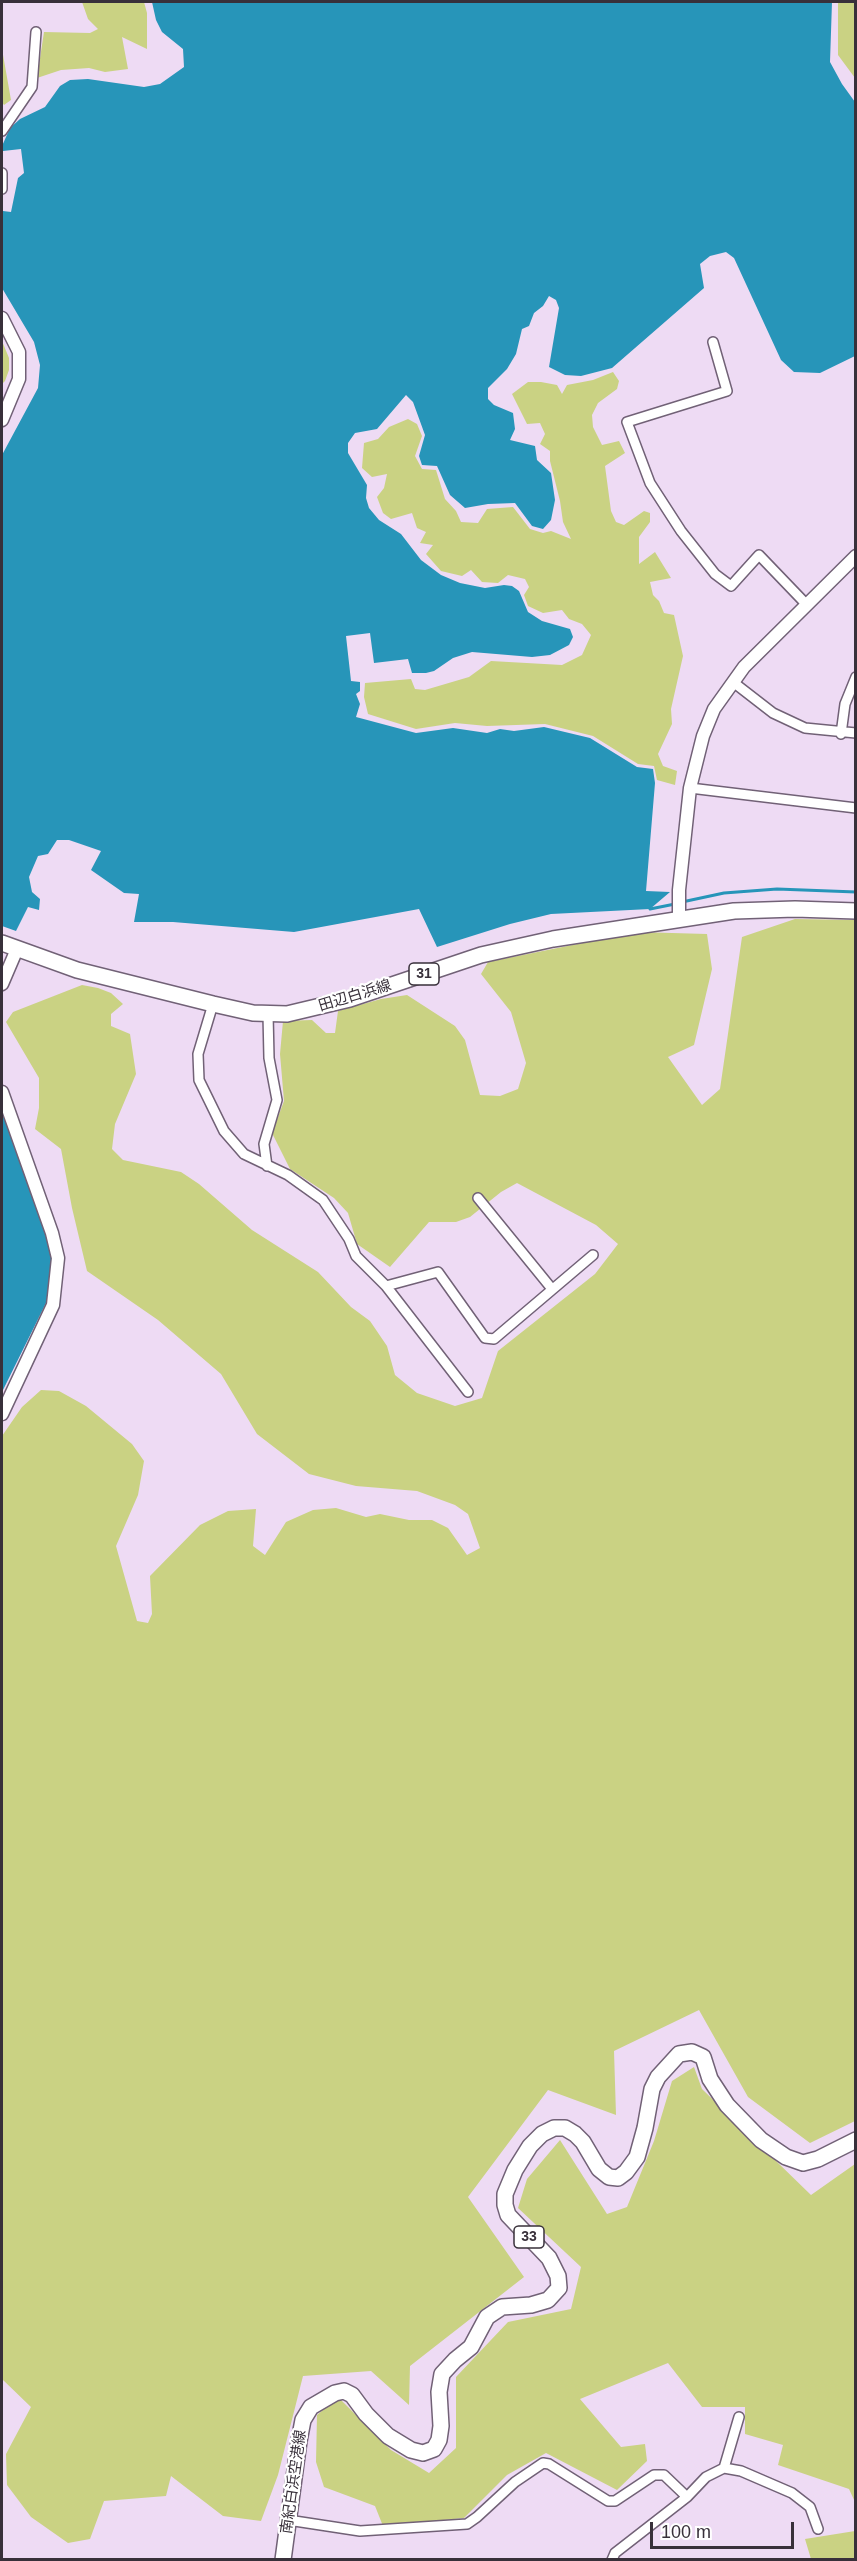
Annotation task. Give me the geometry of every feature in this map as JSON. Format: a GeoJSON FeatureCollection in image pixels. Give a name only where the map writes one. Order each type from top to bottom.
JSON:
{"type":"FeatureCollection","features":[{"type":"Feature","properties":{"kind":"main road","name":"田辺白浜線"},"geometry":{"type":"LineString","coordinates":[[2,943],[77,970],[213,1004],[268,1014],[287,1014],[330,1004],[481,955],[679,914],[795,909],[855,911]]}},
{"type":"Feature","properties":{"kind":"main road","name":"南紀白浜空港線"},"geometry":{"type":"LineString","coordinates":[[283,2559],[303,2420],[311,2407],[335,2393],[344,2391],[352,2395],[366,2414],[388,2436],[411,2450],[423,2453],[434,2449],[439,2440],[441,2426],[439,2392],[442,2374],[471,2347],[487,2316],[502,2307],[548,2300],[559,2289],[558,2277],[549,2258],[508,2215],[505,2205],[505,2193],[515,2170],[530,2146],[542,2134],[554,2128],[566,2128],[583,2142],[599,2169],[609,2177],[618,2178],[626,2172],[637,2157],[652,2089],[658,2077],[679,2054],[692,2052],[703,2057],[710,2079],[728,2105],[761,2140],[786,2157],[803,2163],[818,2159],[855,2140]]}},
{"type":"Feature","properties":{"kind":"street"},"geometry":{"type":"LineString","coordinates":[[2,131],[32,87],[36,32]]}},
{"type":"Feature","properties":{"kind":"street"},"geometry":{"type":"LineString","coordinates":[[2,173],[2,189]]}},
{"type":"Feature","properties":{"kind":"street"},"geometry":{"type":"LineString","coordinates":[[2,318],[19,352],[19,379],[2,420]]}},
{"type":"Feature","properties":{"kind":"street"},"geometry":{"type":"LineString","coordinates":[[713,342],[727,391],[627,423],[650,483],[681,531],[715,574],[731,586],[759,555],[807,605]]}},
{"type":"Feature","properties":{"kind":"street"},"geometry":{"type":"LineString","coordinates":[[679,914],[679,890],[690,788],[703,736],[714,709],[744,667],[855,556]]}},
{"type":"Feature","properties":{"kind":"street"},"geometry":{"type":"LineString","coordinates":[[841,734],[845,704],[855,676]]}},
{"type":"Feature","properties":{"kind":"street"},"geometry":{"type":"LineString","coordinates":[[733,682],[773,713],[805,728],[841,734],[855,733]]}},
{"type":"Feature","properties":{"kind":"street"},"geometry":{"type":"LineString","coordinates":[[690,788],[855,808]]}},
{"type":"Feature","properties":{"kind":"street"},"geometry":{"type":"LineString","coordinates":[[2,984],[17,949]]}},
{"type":"Feature","properties":{"kind":"street"},"geometry":{"type":"LineString","coordinates":[[213,1004],[198,1054],[199,1080],[224,1131],[244,1154],[288,1175],[324,1200],[349,1239],[356,1256],[386,1286],[468,1392]]}},
{"type":"Feature","properties":{"kind":"street"},"geometry":{"type":"LineString","coordinates":[[267,1166],[264,1144],[277,1100],[269,1058],[268,1014]]}},
{"type":"Feature","properties":{"kind":"street"},"geometry":{"type":"LineString","coordinates":[[2,1092],[58,1258],[53,1305],[2,1414]]}},
{"type":"Feature","properties":{"kind":"street"},"geometry":{"type":"LineString","coordinates":[[478,1198],[552,1289]]}},
{"type":"Feature","properties":{"kind":"street"},"geometry":{"type":"LineString","coordinates":[[386,1286],[438,1272],[485,1338],[494,1339],[593,1254]]}},
{"type":"Feature","properties":{"kind":"street"},"geometry":{"type":"LineString","coordinates":[[724,2468],[739,2417]]}},
{"type":"Feature","properties":{"kind":"street"},"geometry":{"type":"LineString","coordinates":[[288,2520],[360,2531],[467,2524],[515,2482],[543,2463],[549,2464],[608,2501],[615,2501],[654,2475],[664,2475],[687,2497]]}},
{"type":"Feature","properties":{"kind":"street"},"geometry":{"type":"LineString","coordinates":[[612,2559],[615,2553],[687,2497],[706,2477],[724,2468],[741,2471],[792,2493],[810,2507],[818,2529]]}},
{"type":"Feature","properties":{"kind":"green space"},"geometry":{"type":"Polygon","coordinates":[[[82,2],[144,2],[147,13],[147,49],[122,37],[128,69],[105,72],[89,68],[61,70],[37,78],[44,32],[90,33],[98,29],[88,19],[82,2]]]}},
{"type":"Feature","properties":{"kind":"green space"},"geometry":{"type":"Polygon","coordinates":[[[838,2],[855,2],[855,78],[838,55],[838,2]]]}},
{"type":"Feature","properties":{"kind":"green space"},"geometry":{"type":"Polygon","coordinates":[[[2,49],[11,100],[4,105],[2,102],[2,49]]]}},
{"type":"Feature","properties":{"kind":"green space"},"geometry":{"type":"Polygon","coordinates":[[[2,341],[9,358],[9,370],[2,384],[2,341]]]}},
{"type":"Feature","properties":{"kind":"green space"},"geometry":{"type":"Polygon","coordinates":[[[613,372],[619,381],[617,389],[598,403],[592,415],[593,427],[602,445],[619,441],[625,453],[605,466],[611,511],[616,522],[624,525],[644,511],[650,513],[650,522],[639,537],[639,564],[655,552],[671,578],[650,582],[653,595],[659,601],[664,613],[674,615],[683,656],[671,709],[672,724],[658,754],[663,766],[677,771],[675,785],[657,780],[654,766],[638,764],[593,736],[545,724],[487,726],[455,723],[416,729],[368,714],[364,697],[365,683],[411,679],[415,689],[425,690],[469,677],[491,661],[562,665],[582,655],[591,635],[582,624],[569,619],[562,610],[543,613],[528,606],[524,595],[529,587],[525,579],[508,575],[498,583],[482,582],[471,570],[462,576],[441,571],[426,554],[433,545],[420,543],[426,532],[417,528],[412,513],[391,519],[383,513],[377,497],[384,488],[387,474],[372,477],[362,468],[364,443],[378,439],[389,427],[408,419],[417,424],[422,436],[415,456],[422,469],[436,470],[445,499],[456,511],[461,522],[478,523],[487,509],[513,507],[530,529],[543,533],[551,531],[571,539],[563,522],[550,461],[550,451],[540,444],[545,434],[540,423],[527,424],[512,394],[528,382],[541,382],[557,385],[562,394],[567,385],[593,380],[613,372]]]}},
{"type":"Feature","properties":{"kind":"green space"},"geometry":{"type":"Polygon","coordinates":[[[795,919],[855,920],[855,2121],[810,2143],[748,2097],[699,2010],[614,2051],[616,2115],[548,2090],[468,2197],[524,2277],[410,2366],[409,2405],[371,2371],[303,2376],[278,2475],[261,2521],[223,2516],[171,2476],[166,2496],[104,2501],[90,2539],[68,2543],[31,2517],[7,2485],[6,2454],[31,2407],[3,2380],[2,2382],[2,1436],[22,1407],[41,1390],[59,1391],[86,1406],[132,1444],[144,1461],[138,1495],[116,1546],[137,1621],[148,1623],[152,1614],[150,1576],[200,1525],[228,1511],[256,1509],[253,1546],[265,1555],[286,1522],[313,1510],[336,1508],[366,1517],[380,1514],[409,1520],[432,1520],[448,1528],[467,1555],[480,1548],[468,1514],[455,1505],[417,1491],[356,1486],[309,1474],[257,1434],[221,1374],[158,1320],[87,1271],[61,1149],[35,1129],[39,1108],[39,1078],[6,1022],[13,1012],[82,985],[111,993],[123,1004],[111,1014],[111,1026],[130,1034],[136,1074],[115,1124],[112,1149],[123,1160],[181,1172],[199,1184],[252,1230],[318,1272],[351,1307],[370,1321],[387,1346],[395,1375],[417,1393],[455,1406],[482,1398],[498,1351],[595,1274],[618,1244],[596,1225],[517,1183],[501,1192],[470,1217],[456,1222],[429,1222],[390,1267],[357,1244],[348,1213],[334,1198],[290,1169],[272,1133],[284,1101],[280,1054],[283,1021],[312,1020],[326,1033],[335,1033],[338,1011],[381,999],[407,995],[455,1026],[465,1040],[480,1095],[500,1096],[518,1089],[526,1063],[511,1012],[481,974],[488,962],[637,932],[707,934],[712,969],[694,1045],[668,1057],[702,1105],[720,1089],[742,937],[795,919]]]}},
{"type":"Feature","properties":{"kind":"green space"},"geometry":{"type":"Polygon","coordinates":[[[694,2067],[702,2089],[811,2195],[855,2164],[855,2502],[849,2489],[778,2465],[783,2445],[745,2434],[745,2407],[702,2407],[668,2363],[580,2399],[621,2447],[645,2444],[647,2461],[617,2490],[546,2453],[507,2475],[464,2518],[383,2526],[375,2506],[324,2487],[316,2462],[317,2415],[338,2397],[391,2450],[429,2473],[456,2448],[456,2377],[508,2322],[571,2309],[581,2267],[518,2208],[527,2179],[560,2140],[607,2214],[627,2207],[654,2141],[672,2081],[694,2067]]]}},
{"type":"Feature","properties":{"kind":"green space"},"geometry":{"type":"Polygon","coordinates":[[[855,2531],[855,2559],[811,2559],[805,2539],[855,2531]]]}},
{"type":"Feature","properties":{"kind":"water"},"geometry":{"type":"Polygon","coordinates":[[[152,2],[832,2],[830,62],[855,102],[855,356],[820,373],[794,372],[781,360],[734,258],[726,252],[710,256],[700,264],[704,288],[612,368],[581,376],[565,375],[549,367],[559,308],[556,300],[549,296],[543,306],[534,313],[529,326],[522,329],[516,354],[507,369],[488,388],[488,399],[494,405],[513,413],[515,429],[510,440],[535,446],[537,460],[551,473],[555,500],[551,520],[543,529],[532,526],[515,503],[465,508],[450,495],[437,466],[422,465],[419,456],[425,435],[413,402],[406,395],[377,429],[355,433],[348,443],[348,453],[367,485],[366,498],[369,508],[379,520],[401,534],[421,560],[441,575],[460,583],[485,588],[512,586],[519,591],[528,612],[542,621],[570,629],[573,637],[569,645],[550,655],[532,657],[472,652],[453,658],[434,671],[412,673],[408,659],[374,663],[370,633],[346,636],[351,681],[360,682],[360,691],[356,694],[360,704],[356,717],[416,733],[453,728],[487,733],[500,729],[514,731],[544,727],[590,738],[637,767],[653,769],[655,783],[646,891],[670,892],[650,909],[551,914],[437,947],[419,909],[294,932],[173,922],[134,922],[139,894],[124,893],[91,870],[101,851],[69,840],[57,840],[48,854],[38,856],[29,877],[32,892],[40,899],[39,910],[28,907],[16,931],[2,926],[2,455],[38,388],[40,365],[34,342],[2,288],[3,211],[11,212],[18,178],[24,173],[21,149],[3,151],[2,146],[10,128],[20,119],[45,107],[60,86],[70,80],[88,79],[144,87],[160,84],[184,67],[183,49],[162,32],[156,20],[152,2]]]}},
{"type":"Feature","properties":{"kind":"water"},"geometry":{"type":"Polygon","coordinates":[[[2,1107],[44,1227],[53,1261],[47,1301],[2,1392],[2,1107]]]}},
{"type":"Feature","properties":{"kind":"waterway"},"geometry":{"type":"LineString","coordinates":[[682,902],[724,893],[777,889],[856,892]]}},
{"type":"Feature","properties":{"kind":"waterway"},"geometry":{"type":"LineString","coordinates":[[650,909],[675,904]]}}]}
